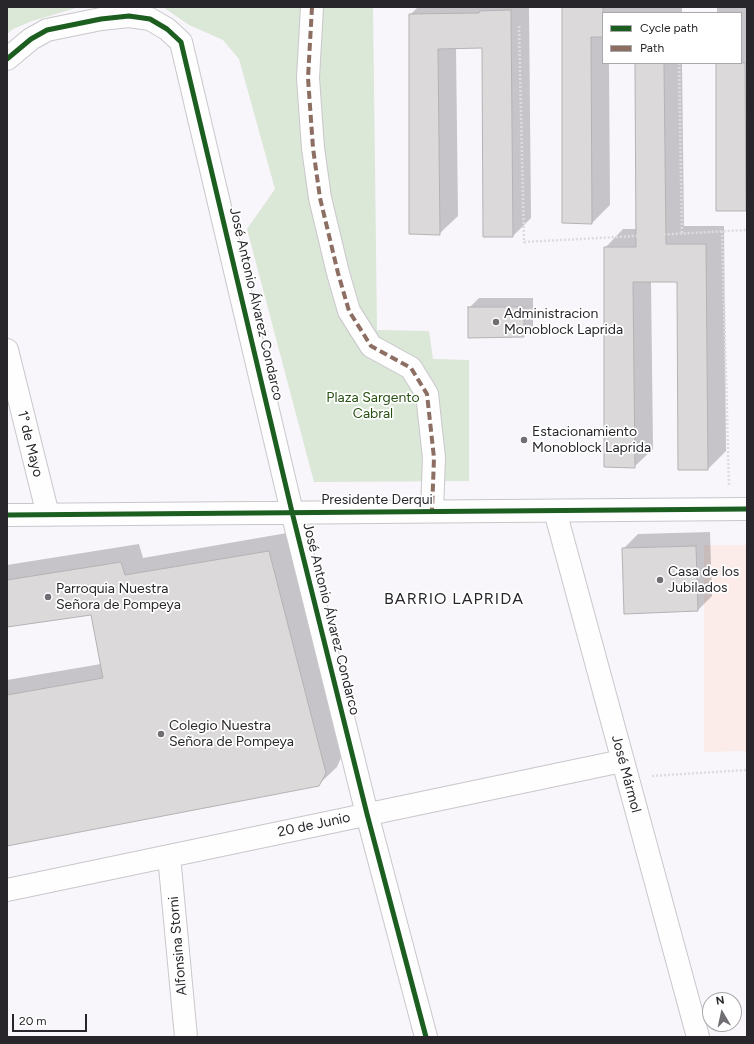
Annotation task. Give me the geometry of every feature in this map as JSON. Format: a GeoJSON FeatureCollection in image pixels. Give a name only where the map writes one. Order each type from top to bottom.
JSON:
{"type":"FeatureCollection","features":[{"type":"Feature","properties":{"kind":"street"},"geometry":{"type":"LineString","coordinates":[[312,7],[308,78],[313,148],[320,198],[338,273],[350,310],[371,346],[411,368],[427,394],[434,458],[432,511]]}},
{"type":"Feature","properties":{"kind":"street","name":"José Antonio Álvarez Condarco"},"geometry":{"type":"LineString","coordinates":[[7,59],[31,39],[47,30],[101,19],[129,16],[150,19],[167,29],[181,42],[292,512],[367,814],[426,1037]]}},
{"type":"Feature","properties":{"kind":"street","name":"1° de Mayo"},"geometry":{"type":"LineString","coordinates":[[7,350],[48,515]]}},
{"type":"Feature","properties":{"kind":"street","name":"Presidente Derqui"},"geometry":{"type":"LineString","coordinates":[[7,515],[738,509]]}},
{"type":"Feature","properties":{"kind":"street","name":"José Mármol"},"geometry":{"type":"LineString","coordinates":[[555,511],[698,1037]]}},
{"type":"Feature","properties":{"kind":"street","name":"20 de Junio"},"geometry":{"type":"LineString","coordinates":[[7,890],[622,761]]}},
{"type":"Feature","properties":{"kind":"street","name":"Alfonsina Storni"},"geometry":{"type":"LineString","coordinates":[[169,856],[186,1037]]}},
{"type":"Feature","properties":{"kind":"path"},"geometry":{"type":"LineString","coordinates":[[519,26],[524,242],[747,230]]}},
{"type":"Feature","properties":{"kind":"path"},"geometry":{"type":"LineString","coordinates":[[679,64],[682,233]]}},
{"type":"Feature","properties":{"kind":"path"},"geometry":{"type":"LineString","coordinates":[[722,231],[738,509]]}},
{"type":"Feature","properties":{"kind":"path"},"geometry":{"type":"LineString","coordinates":[[622,761],[634,777],[747,770]]}},
{"type":"Feature","properties":{"kind":"shaded area"},"geometry":{"type":"Polygon","coordinates":[[[704,545],[747,545],[747,751],[704,752],[704,545]]]}},
{"type":"Feature","properties":{"kind":"green space"},"geometry":{"type":"Polygon","coordinates":[[[7,7],[79,7],[32,21],[13,29],[7,34],[7,7]]]}},
{"type":"Feature","properties":{"kind":"green space","name":"Plaza Sargento Cabral"},"geometry":{"type":"Polygon","coordinates":[[[163,7],[373,7],[377,330],[429,331],[433,359],[469,360],[469,481],[314,482],[247,229],[275,189],[239,59],[223,40],[189,25],[163,7]]]}},
{"type":"Feature","properties":{"kind":"building"},"geometry":{"type":"Polygon","coordinates":[[[562,7],[603,7],[602,37],[591,37],[592,224],[562,223],[562,7]]]}},
{"type":"Feature","properties":{"kind":"building"},"geometry":{"type":"Polygon","coordinates":[[[511,10],[513,237],[483,237],[482,48],[438,49],[440,235],[409,234],[409,14],[479,13],[479,11],[511,10]]]}},
{"type":"Feature","properties":{"kind":"building"},"geometry":{"type":"Polygon","coordinates":[[[745,63],[746,211],[716,211],[716,64],[745,63]]]}},
{"type":"Feature","properties":{"kind":"building"},"geometry":{"type":"Polygon","coordinates":[[[635,64],[664,64],[666,244],[706,244],[708,470],[678,470],[677,282],[633,282],[635,468],[604,467],[604,247],[636,247],[635,64]]]}},
{"type":"Feature","properties":{"kind":"building","name":"Administracion Monoblock Laprida"},"geometry":{"type":"Polygon","coordinates":[[[468,307],[524,307],[524,337],[468,338],[468,307]]]}},
{"type":"Feature","properties":{"kind":"building","name":"Casa de los Jubilados"},"geometry":{"type":"Polygon","coordinates":[[[696,546],[698,611],[624,614],[622,548],[696,546]]]}},
{"type":"Feature","properties":{"kind":"building","name":"Colegio Nuestra Señora de Pompeya"},"geometry":{"type":"Polygon","coordinates":[[[269,551],[326,773],[319,786],[7,846],[7,695],[103,678],[91,615],[7,627],[7,580],[121,562],[125,575],[269,551]]]}},
{"type":"Feature","properties":{"kind":"marked path"},"geometry":{"type":"LineString","coordinates":[[312,7],[308,78],[313,148],[320,198],[338,273],[349,311],[371,346],[411,368],[427,394],[434,458],[432,511]]}},
{"type":"Feature","properties":{"kind":"cycle path"},"geometry":{"type":"LineString","coordinates":[[7,59],[31,39],[47,30],[101,19],[129,16],[150,19],[167,29],[181,42],[292,512],[367,814],[426,1037]]}},
{"type":"Feature","properties":{"kind":"cycle path"},"geometry":{"type":"LineString","coordinates":[[7,515],[747,509]]}},
{"type":"Feature","properties":{"kind":"place","name":"Administracion Monoblock Laprida"},"geometry":{"type":"Point","coordinates":[496,322]}},
{"type":"Feature","properties":{"kind":"place","name":"Estacionamiento Monoblock Laprida"},"geometry":{"type":"Point","coordinates":[524,440]}},
{"type":"Feature","properties":{"kind":"place","name":"Casa de los Jubilados"},"geometry":{"type":"Point","coordinates":[660,580]}},
{"type":"Feature","properties":{"kind":"place","name":"Parroquia Nuestra Señora de Pompeya"},"geometry":{"type":"Point","coordinates":[48,597]}},
{"type":"Feature","properties":{"kind":"place","name":"Colegio Nuestra Señora de Pompeya"},"geometry":{"type":"Point","coordinates":[161,734]}},
{"type":"Feature","properties":{"kind":"district","name":"BARRIO LAPRIDA"},"geometry":{"type":"Point","coordinates":[454,599]}}]}
